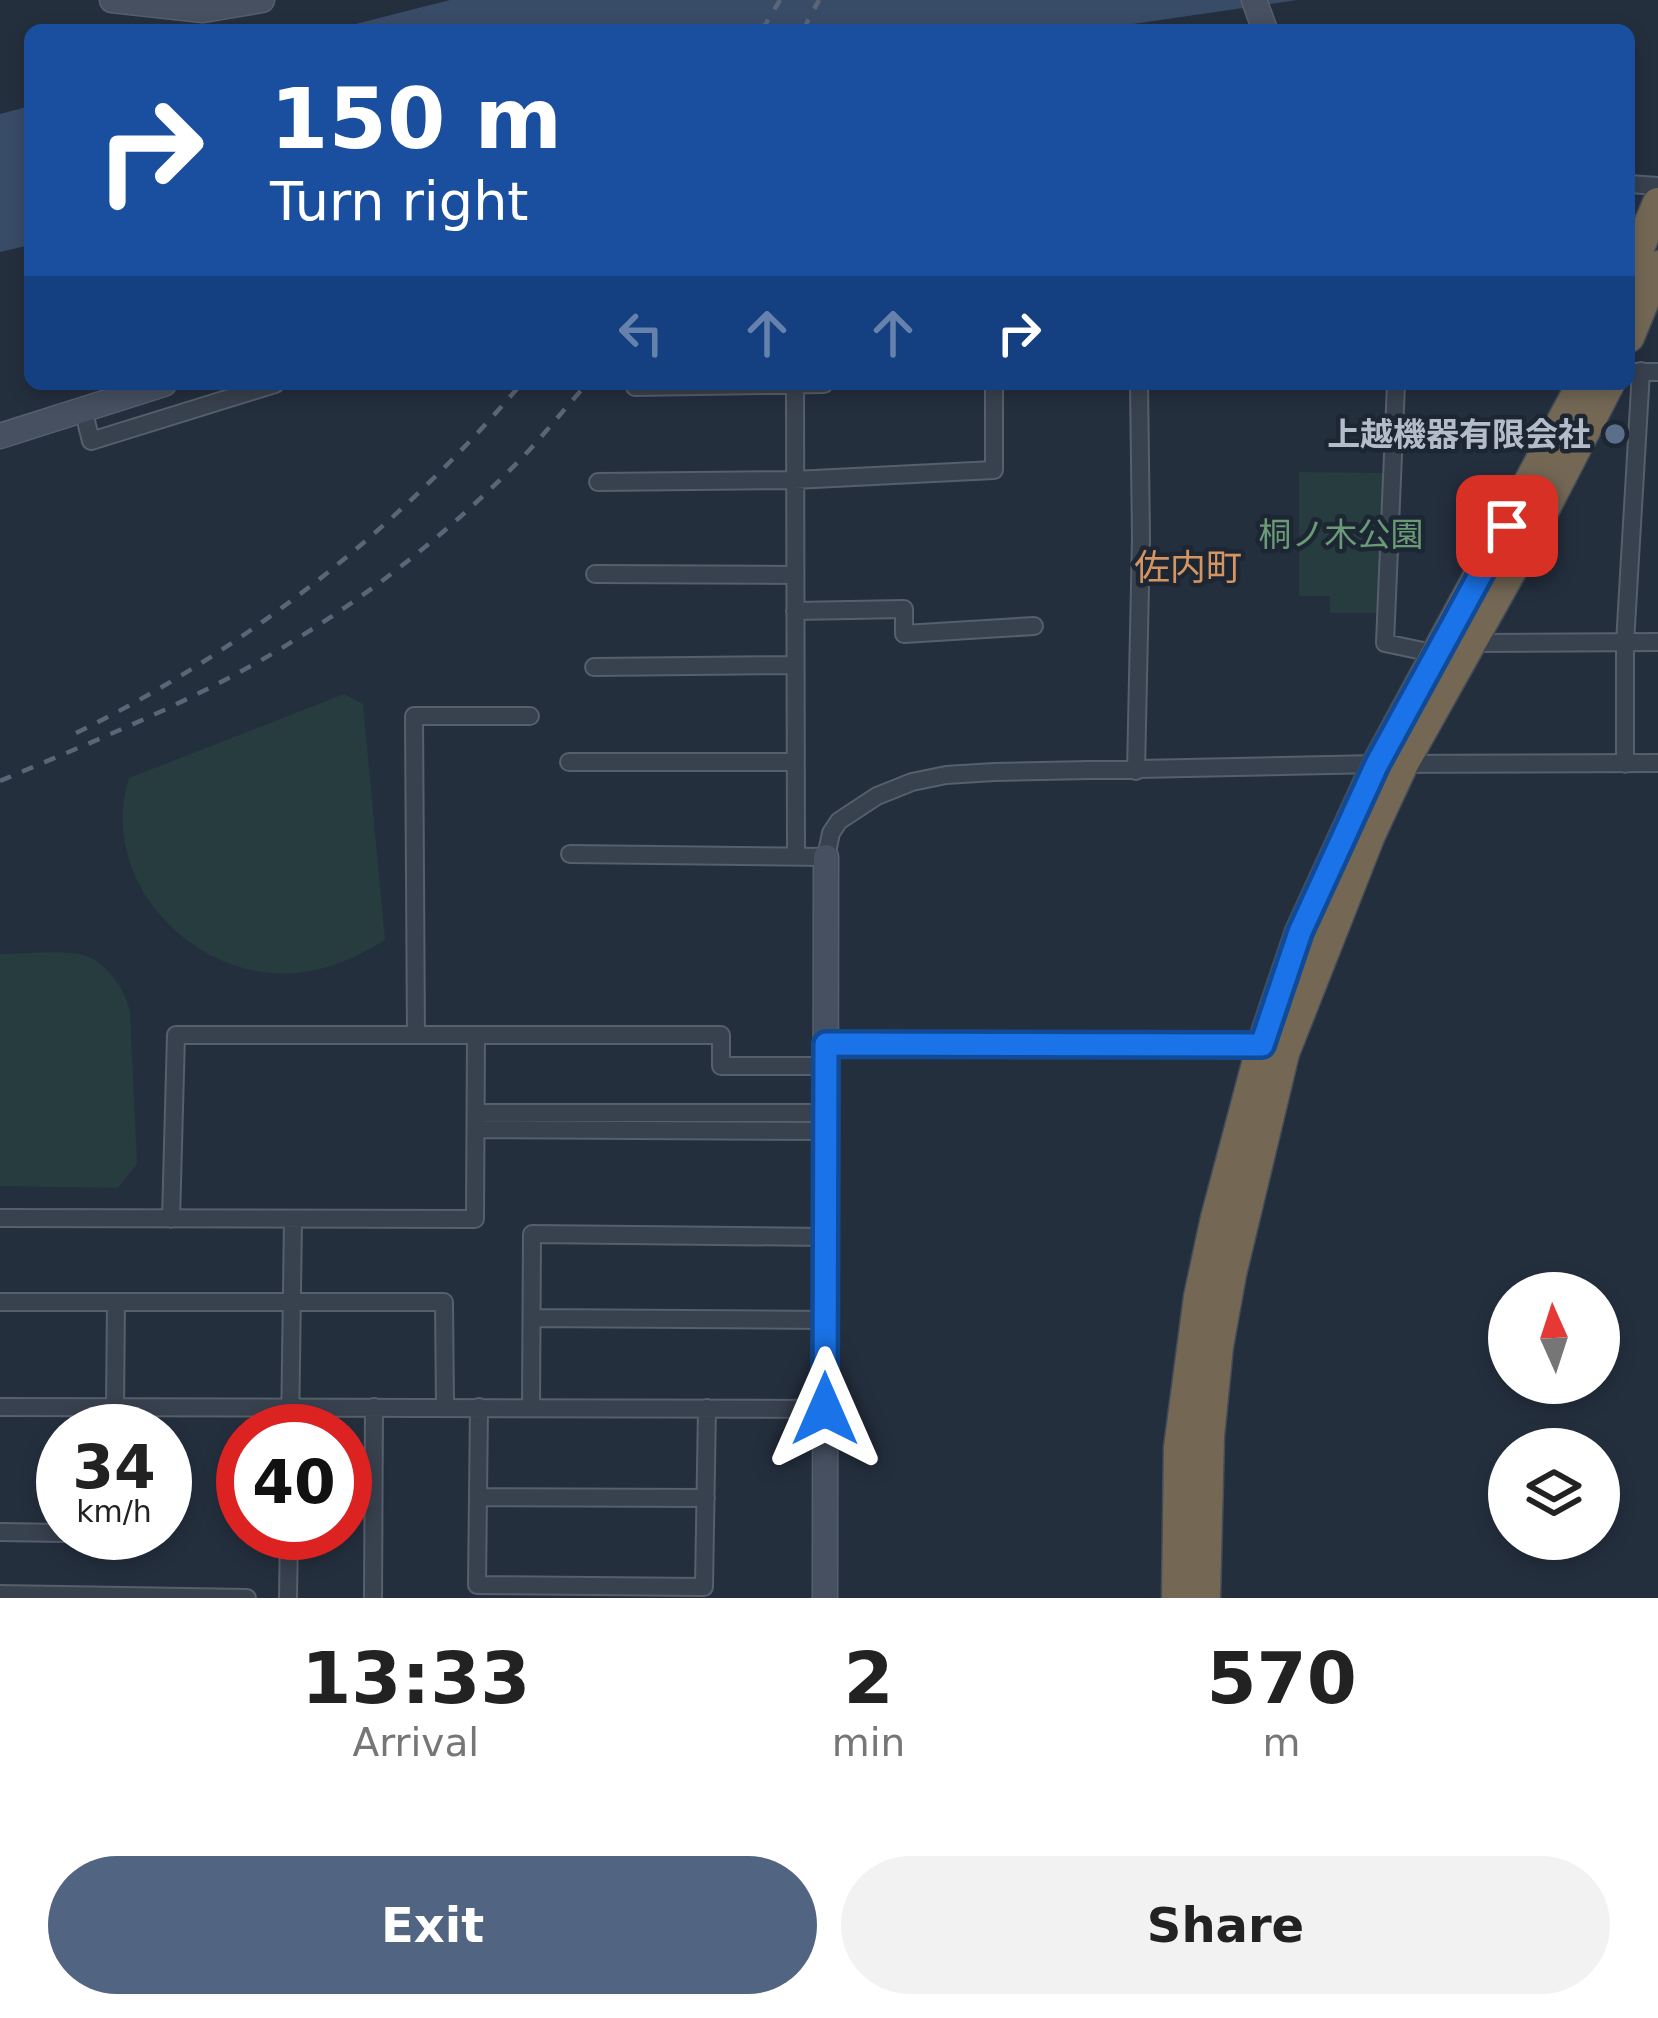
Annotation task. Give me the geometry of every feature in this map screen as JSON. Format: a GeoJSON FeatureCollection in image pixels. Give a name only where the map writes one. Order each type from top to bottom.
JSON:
{"type":"FeatureCollection","features":[{"type":"Feature","properties":{"kind":"highway"},"geometry":{"type":"LineString","coordinates":[[1635,257],[1658,203]]}},
{"type":"Feature","properties":{"kind":"highway"},"geometry":{"type":"LineString","coordinates":[[1635,322],[1658,266]]}},
{"type":"Feature","properties":{"kind":"highway"},"geometry":{"type":"LineString","coordinates":[[1177,1598],[1180,1448],[1199,1297],[1262,1045],[1300,932],[1390,764],[1437,654],[1579,390]]}},
{"type":"Feature","properties":{"kind":"highway"},"geometry":{"type":"LineString","coordinates":[[1205,1598],[1218,1346],[1284,1053],[1370,835],[1390,764],[1471,643],[1606,390]]}},
{"type":"Feature","properties":{"kind":"street"},"geometry":{"type":"LineString","coordinates":[[112,0],[203,10],[262,0]]}},
{"type":"Feature","properties":{"kind":"street"},"geometry":{"type":"LineString","coordinates":[[1625,764],[1624,643],[1643,372]]}},
{"type":"Feature","properties":{"kind":"street"},"geometry":{"type":"LineString","coordinates":[[0,436],[144,390]]}},
{"type":"Feature","properties":{"kind":"street"},"geometry":{"type":"LineString","coordinates":[[82,409],[92,441],[256,390]]}},
{"type":"Feature","properties":{"kind":"street"},"geometry":{"type":"LineString","coordinates":[[794,390],[796,856]]}},
{"type":"Feature","properties":{"kind":"street"},"geometry":{"type":"LineString","coordinates":[[598,482],[794,480],[994,470],[994,390]]}},
{"type":"Feature","properties":{"kind":"street"},"geometry":{"type":"LineString","coordinates":[[1136,770],[1139,390]]}},
{"type":"Feature","properties":{"kind":"street"},"geometry":{"type":"LineString","coordinates":[[1396,390],[1384,643],[1437,654]]}},
{"type":"Feature","properties":{"kind":"street"},"geometry":{"type":"LineString","coordinates":[[595,574],[794,575]]}},
{"type":"Feature","properties":{"kind":"street"},"geometry":{"type":"LineString","coordinates":[[795,611],[904,610],[904,634],[1034,626]]}},
{"type":"Feature","properties":{"kind":"street"},"geometry":{"type":"LineString","coordinates":[[1471,643],[1658,643]]}},
{"type":"Feature","properties":{"kind":"street"},"geometry":{"type":"LineString","coordinates":[[593,667],[795,665]]}},
{"type":"Feature","properties":{"kind":"street"},"geometry":{"type":"LineString","coordinates":[[416,1035],[414,716],[530,716]]}},
{"type":"Feature","properties":{"kind":"street"},"geometry":{"type":"LineString","coordinates":[[569,762],[795,761]]}},
{"type":"Feature","properties":{"kind":"street"},"geometry":{"type":"LineString","coordinates":[[825,1598],[826,857],[831,833],[849,812],[912,782],[994,772],[1658,763]]}},
{"type":"Feature","properties":{"kind":"street"},"geometry":{"type":"LineString","coordinates":[[570,854],[826,857]]}},
{"type":"Feature","properties":{"kind":"street"},"geometry":{"type":"LineString","coordinates":[[171,1219],[176,1035],[721,1035],[721,1066],[826,1055],[1262,1045]]}},
{"type":"Feature","properties":{"kind":"street"},"geometry":{"type":"LineString","coordinates":[[0,1218],[475,1219],[476,1035]]}},
{"type":"Feature","properties":{"kind":"street"},"geometry":{"type":"LineString","coordinates":[[477,1121],[826,1122]]}},
{"type":"Feature","properties":{"kind":"street"},"geometry":{"type":"LineString","coordinates":[[291,1404],[293,1220]]}},
{"type":"Feature","properties":{"kind":"street"},"geometry":{"type":"LineString","coordinates":[[531,1408],[532,1234],[825,1237]]}},
{"type":"Feature","properties":{"kind":"street"},"geometry":{"type":"LineString","coordinates":[[0,1302],[444,1302],[445,1407]]}},
{"type":"Feature","properties":{"kind":"street"},"geometry":{"type":"LineString","coordinates":[[115,1404],[116,1302]]}},
{"type":"Feature","properties":{"kind":"street"},"geometry":{"type":"LineString","coordinates":[[532,1318],[825,1320]]}},
{"type":"Feature","properties":{"kind":"street"},"geometry":{"type":"LineString","coordinates":[[0,1407],[36,1407]]}},
{"type":"Feature","properties":{"kind":"street"},"geometry":{"type":"LineString","coordinates":[[373,1598],[374,1407],[825,1409]]}},
{"type":"Feature","properties":{"kind":"street"},"geometry":{"type":"LineString","coordinates":[[478,1407],[477,1586],[704,1587],[707,1408]]}},
{"type":"Feature","properties":{"kind":"street"},"geometry":{"type":"LineString","coordinates":[[478,1497],[706,1498]]}},
{"type":"Feature","properties":{"kind":"street"},"geometry":{"type":"LineString","coordinates":[[0,1532],[36,1533]]}},
{"type":"Feature","properties":{"kind":"street"},"geometry":{"type":"LineString","coordinates":[[288,1598],[289,1560]]}},
{"type":"Feature","properties":{"kind":"street"},"geometry":{"type":"LineString","coordinates":[[0,1594],[247,1598]]}},
{"type":"Feature","properties":{"kind":"green space","name":"桐ノ木公園"},"geometry":{"type":"Polygon","coordinates":[[[1299,472],[1386,473],[1379,613],[1330,613],[1330,596],[1299,596],[1299,472]]]}},
{"type":"Feature","properties":{"kind":"green space"},"geometry":{"type":"Polygon","coordinates":[[[344,694],[363,704],[385,940],[331,966],[287,974],[238,966],[206,953],[154,908],[137,879],[126,847],[123,813],[129,778],[344,694]]]}},
{"type":"Feature","properties":{"kind":"green space"},"geometry":{"type":"Polygon","coordinates":[[[0,954],[80,954],[106,969],[123,993],[130,1011],[137,1164],[118,1188],[0,1186],[0,954]]]}},
{"type":"Feature","properties":{"kind":"water"},"geometry":{"type":"Polygon","coordinates":[[[450,0],[1297,0],[1133,24],[356,24],[450,0]]]}},
{"type":"Feature","properties":{"kind":"water"},"geometry":{"type":"Polygon","coordinates":[[[24,108],[24,246],[0,252],[0,114],[24,108]]]}},
{"type":"Feature","properties":{"kind":"railway"},"geometry":{"type":"LineString","coordinates":[[766,24],[780,0]]}},
{"type":"Feature","properties":{"kind":"railway"},"geometry":{"type":"LineString","coordinates":[[806,24],[819,0]]}},
{"type":"Feature","properties":{"kind":"railway"},"geometry":{"type":"LineString","coordinates":[[76,733],[200,664],[316,581],[424,488],[516,390]]}},
{"type":"Feature","properties":{"kind":"railway"},"geometry":{"type":"LineString","coordinates":[[0,781],[189,698],[328,619],[469,509],[582,390]]}},
{"type":"Feature","properties":{"kind":"place","name":"上越機器有限会社"},"geometry":{"type":"Point","coordinates":[1615,434]}},
{"type":"Feature","properties":{"kind":"district","name":"佐内町"},"geometry":{"type":"Point","coordinates":[1188,567]}},
{"type":"Feature","properties":{"kind":"route"},"geometry":{"type":"LineString","coordinates":[[825,1409],[826,1044],[1262,1045],[1300,932],[1377,764],[1507,526]]}}]}
